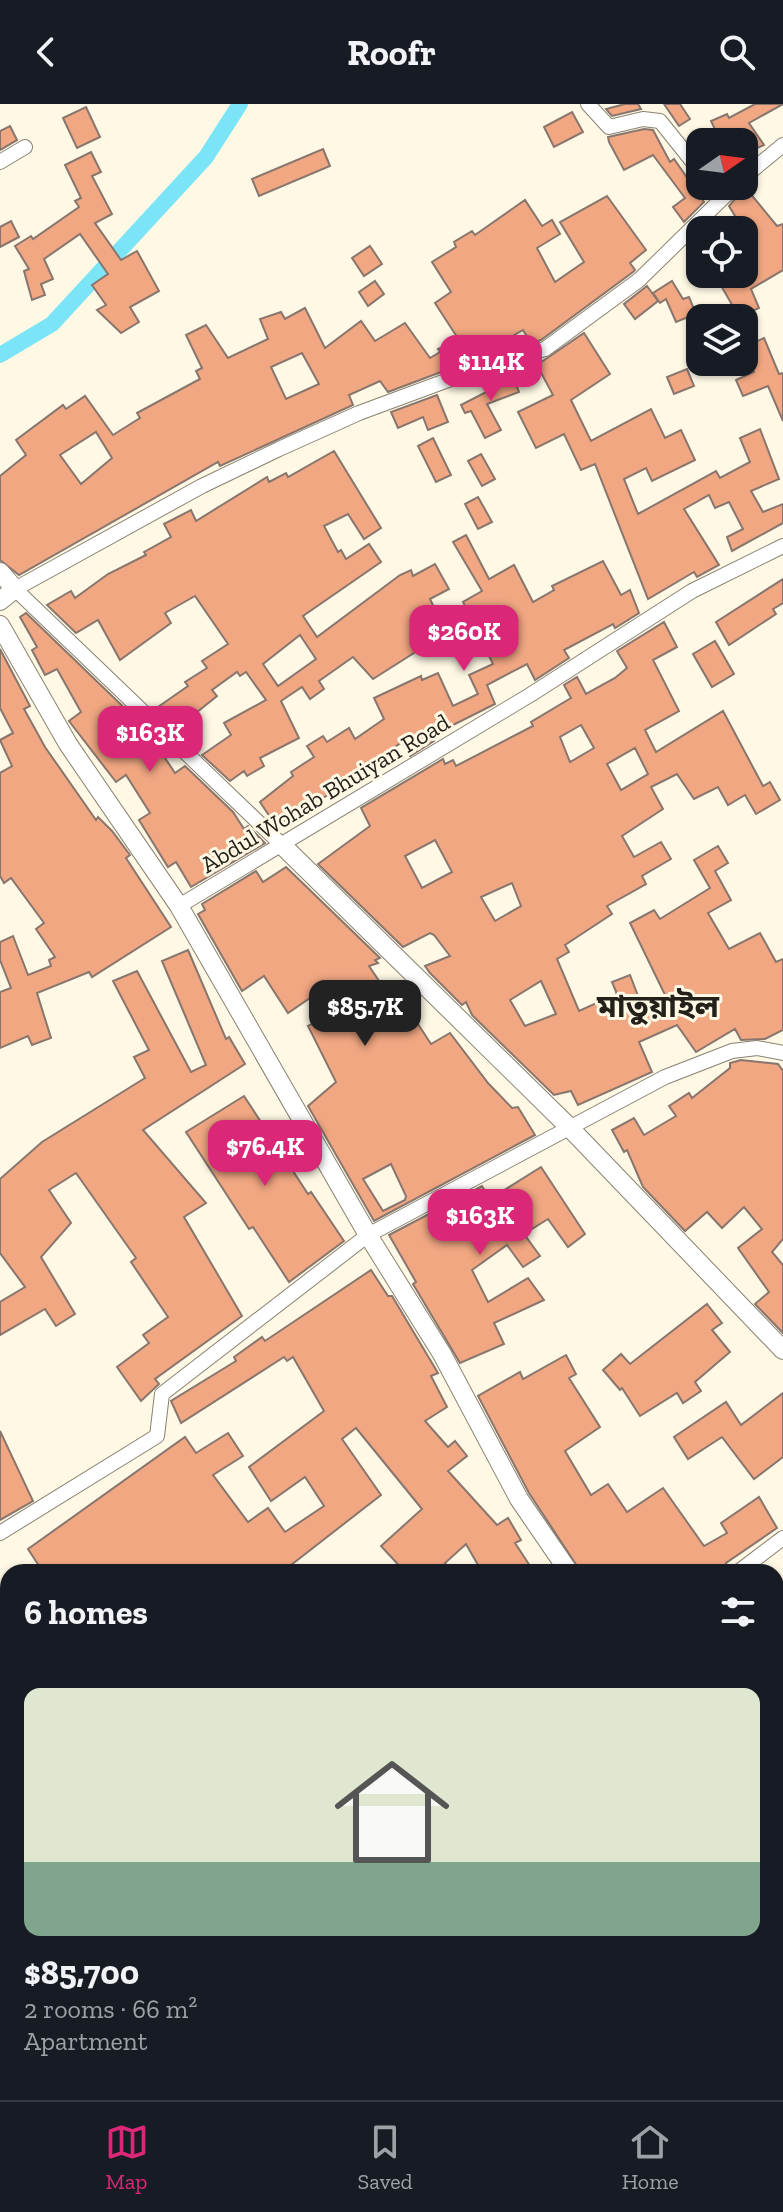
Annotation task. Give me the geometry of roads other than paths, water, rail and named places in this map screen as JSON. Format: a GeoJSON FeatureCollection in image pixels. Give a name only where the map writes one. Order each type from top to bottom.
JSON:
{"type":"FeatureCollection","features":[{"type":"Feature","properties":{"kind":"street"},"geometry":{"type":"LineString","coordinates":[[588,104],[609,127],[643,119],[660,121],[686,154]]}},
{"type":"Feature","properties":{"kind":"street"},"geometry":{"type":"LineString","coordinates":[[758,166],[783,145]]}},
{"type":"Feature","properties":{"kind":"street"},"geometry":{"type":"LineString","coordinates":[[0,162],[25,147]]}},
{"type":"Feature","properties":{"kind":"street"},"geometry":{"type":"LineString","coordinates":[[0,601],[15,589],[202,486],[279,449],[359,413],[472,371],[545,349],[639,280],[722,200]]}},
{"type":"Feature","properties":{"kind":"street","name":"Abdul Wohab Bhuiyan Road"},"geometry":{"type":"LineString","coordinates":[[179,906],[283,846],[692,591],[783,546]]}},
{"type":"Feature","properties":{"kind":"street"},"geometry":{"type":"LineString","coordinates":[[0,572],[568,1126],[783,1350]]}},
{"type":"Feature","properties":{"kind":"street"},"geometry":{"type":"LineString","coordinates":[[0,625],[68,744],[179,906],[368,1235],[442,1354],[519,1499],[564,1564]]}},
{"type":"Feature","properties":{"kind":"street"},"geometry":{"type":"LineString","coordinates":[[0,1533],[157,1436],[162,1394],[368,1235],[665,1077],[732,1051],[757,1048],[783,1053]]}},
{"type":"Feature","properties":{"kind":"street"},"geometry":{"type":"LineString","coordinates":[[749,1564],[783,1538]]}},
{"type":"Feature","properties":{"kind":"waterway"},"geometry":{"type":"LineString","coordinates":[[0,355],[52,324],[206,157],[240,104]]}},
{"type":"Feature","properties":{"kind":"district","name":"মাতুয়াইল"},"geometry":{"type":"Point","coordinates":[658,1006]}}]}
